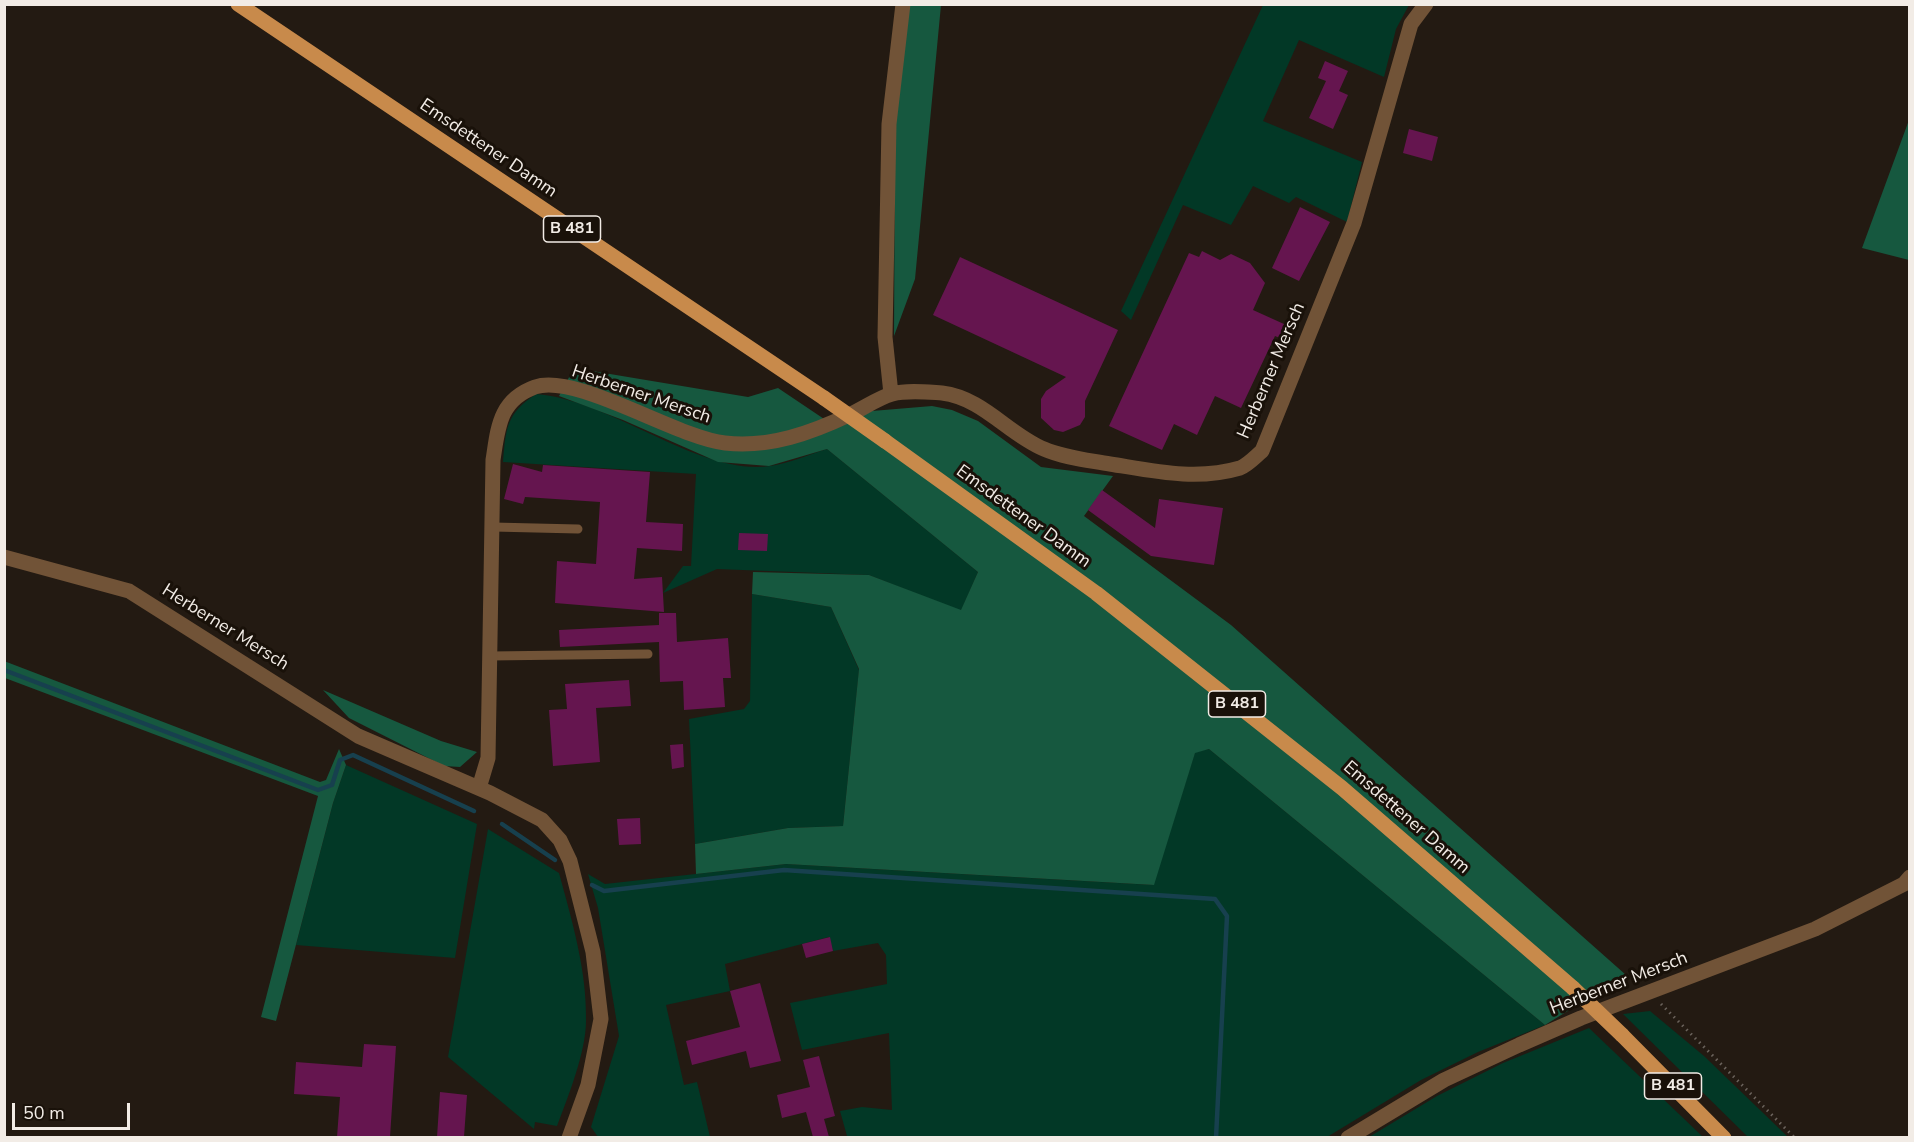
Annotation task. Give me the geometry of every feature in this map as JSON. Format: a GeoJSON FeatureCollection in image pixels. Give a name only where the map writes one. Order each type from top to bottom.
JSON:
{"type":"FeatureCollection","features":[{"type":"Feature","properties":{"kind":"main road","name":"Emsdettener Damm"},"geometry":{"type":"LineString","coordinates":[[238,4],[824,398],[1096,593],[1342,788],[1573,988],[1725,1137]]}},
{"type":"Feature","properties":{"kind":"street"},"geometry":{"type":"LineString","coordinates":[[891,394],[885,337],[889,124],[903,4]]}},
{"type":"Feature","properties":{"kind":"street","name":"Herberner Mersch"},"geometry":{"type":"LineString","coordinates":[[479,788],[488,758],[493,460],[499,420],[511,402],[537,387],[555,386],[605,399],[702,438],[747,444],[778,441],[808,433],[891,394],[915,392],[945,394],[972,402],[1044,449],[1072,457],[1172,474],[1202,475],[1243,467],[1262,451],[1349,234],[1411,24],[1426,4]]}},
{"type":"Feature","properties":{"kind":"street","name":"Herberner Mersch"},"geometry":{"type":"LineString","coordinates":[[4,557],[129,591],[357,736],[479,788],[542,820],[560,840],[570,861],[593,952],[601,1019],[588,1085],[569,1137]]}},
{"type":"Feature","properties":{"kind":"street","name":"Herberner Mersch"},"geometry":{"type":"LineString","coordinates":[[1348,1137],[1444,1080],[1581,1018],[1815,929],[1904,884],[1910,877]]}},
{"type":"Feature","properties":{"kind":"lane"},"geometry":{"type":"LineString","coordinates":[[493,526],[578,530]]}},
{"type":"Feature","properties":{"kind":"lane"},"geometry":{"type":"LineString","coordinates":[[490,656],[648,654]]}},
{"type":"Feature","properties":{"kind":"path"},"geometry":{"type":"LineString","coordinates":[[1649,992],[1795,1137]]}},
{"type":"Feature","properties":{"kind":"green space"},"geometry":{"type":"Polygon","coordinates":[[[908,5],[941,5],[915,279],[894,336],[895,130],[908,5]]]}},
{"type":"Feature","properties":{"kind":"green space"},"geometry":{"type":"Polygon","coordinates":[[[1263,5],[1409,5],[1396,29],[1384,77],[1299,40],[1263,121],[1362,162],[1347,222],[1296,197],[1289,203],[1253,186],[1231,225],[1183,205],[1131,320],[1121,311],[1263,5]]]}},
{"type":"Feature","properties":{"kind":"green space"},"geometry":{"type":"Polygon","coordinates":[[[1909,120],[1909,260],[1862,248],[1909,120]]]}},
{"type":"Feature","properties":{"kind":"green space"},"geometry":{"type":"Polygon","coordinates":[[[574,368],[748,397],[778,388],[836,427],[872,411],[932,406],[952,410],[978,421],[1041,467],[1113,476],[1084,516],[1231,625],[1626,975],[1545,1025],[1209,749],[1195,753],[1154,885],[786,864],[696,874],[695,844],[788,828],[843,826],[859,669],[831,607],[752,594],[753,572],[869,575],[961,610],[978,572],[827,449],[769,466],[718,462],[623,420],[559,396],[574,368]]]}},
{"type":"Feature","properties":{"kind":"green space"},"geometry":{"type":"Polygon","coordinates":[[[536,394],[565,399],[595,409],[685,449],[714,460],[742,466],[777,465],[827,449],[978,572],[961,611],[869,575],[717,569],[663,593],[683,566],[691,566],[696,474],[503,462],[509,423],[519,408],[536,394]]]}},
{"type":"Feature","properties":{"kind":"green space"},"geometry":{"type":"Polygon","coordinates":[[[752,594],[831,607],[859,670],[843,826],[788,828],[695,844],[689,719],[744,709],[750,701],[752,594]]]}},
{"type":"Feature","properties":{"kind":"green space"},"geometry":{"type":"Polygon","coordinates":[[[4,661],[320,782],[326,780],[339,749],[346,765],[333,803],[276,1021],[261,1017],[318,796],[5,678],[4,661]]]}},
{"type":"Feature","properties":{"kind":"green space"},"geometry":{"type":"Polygon","coordinates":[[[323,690],[441,741],[477,752],[460,767],[444,766],[349,718],[323,690]]]}},
{"type":"Feature","properties":{"kind":"green space"},"geometry":{"type":"Polygon","coordinates":[[[1209,749],[1545,1025],[1478,1052],[1421,1080],[1327,1137],[847,1136],[840,1111],[862,1107],[892,1110],[889,1033],[802,1050],[790,1003],[887,984],[886,955],[878,943],[833,951],[829,937],[725,964],[730,991],[666,1005],[684,1085],[697,1082],[710,1137],[598,1137],[591,1127],[619,1036],[598,908],[588,874],[605,884],[786,864],[1153,885],[1195,752],[1209,749]]]}},
{"type":"Feature","properties":{"kind":"green space"},"geometry":{"type":"Polygon","coordinates":[[[346,765],[477,824],[455,958],[296,945],[333,803],[346,765]]]}},
{"type":"Feature","properties":{"kind":"green space"},"geometry":{"type":"Polygon","coordinates":[[[488,829],[559,873],[574,927],[586,1002],[585,1033],[576,1074],[557,1126],[535,1122],[534,1129],[448,1057],[488,829]]]}},
{"type":"Feature","properties":{"kind":"green space"},"geometry":{"type":"Polygon","coordinates":[[[1650,1011],[1704,1056],[1788,1137],[1748,1137],[1623,1014],[1650,1011]]]}},
{"type":"Feature","properties":{"kind":"green space"},"geometry":{"type":"Polygon","coordinates":[[[1589,1028],[1703,1137],[1369,1137],[1437,1096],[1503,1063],[1589,1028]]]}},
{"type":"Feature","properties":{"kind":"building"},"geometry":{"type":"Polygon","coordinates":[[[1325,61],[1348,71],[1339,91],[1348,95],[1333,129],[1309,118],[1326,81],[1318,78],[1325,61]]]}},
{"type":"Feature","properties":{"kind":"building"},"geometry":{"type":"Polygon","coordinates":[[[1409,129],[1438,137],[1432,161],[1403,153],[1409,129]]]}},
{"type":"Feature","properties":{"kind":"building"},"geometry":{"type":"Polygon","coordinates":[[[1300,207],[1330,222],[1299,281],[1272,268],[1300,207]]]}},
{"type":"Feature","properties":{"kind":"building"},"geometry":{"type":"Polygon","coordinates":[[[1202,251],[1220,260],[1231,254],[1250,263],[1265,283],[1253,310],[1295,329],[1289,342],[1275,336],[1241,408],[1215,396],[1197,435],[1174,424],[1162,450],[1109,426],[1189,253],[1199,257],[1202,251]]]}},
{"type":"Feature","properties":{"kind":"building"},"geometry":{"type":"Polygon","coordinates":[[[960,257],[1118,330],[1085,401],[1085,417],[1080,425],[1063,432],[1054,430],[1041,418],[1041,399],[1046,391],[1066,377],[933,315],[960,257]]]}},
{"type":"Feature","properties":{"kind":"building"},"geometry":{"type":"Polygon","coordinates":[[[513,464],[542,472],[543,465],[650,472],[646,522],[683,524],[682,551],[637,548],[634,579],[662,577],[664,612],[555,603],[557,561],[596,564],[600,502],[525,497],[523,504],[504,499],[513,464]]]}},
{"type":"Feature","properties":{"kind":"building"},"geometry":{"type":"Polygon","coordinates":[[[1102,490],[1155,528],[1159,499],[1223,508],[1214,565],[1151,556],[1088,510],[1102,490]]]}},
{"type":"Feature","properties":{"kind":"building"},"geometry":{"type":"Polygon","coordinates":[[[739,533],[768,534],[767,551],[738,550],[739,533]]]}},
{"type":"Feature","properties":{"kind":"building"},"geometry":{"type":"Polygon","coordinates":[[[659,613],[676,613],[677,642],[728,638],[731,678],[723,678],[725,707],[684,710],[683,681],[660,682],[659,642],[560,647],[559,630],[659,625],[659,613]]]}},
{"type":"Feature","properties":{"kind":"building"},"geometry":{"type":"Polygon","coordinates":[[[629,680],[631,706],[596,708],[600,762],[553,766],[549,710],[567,709],[565,684],[629,680]]]}},
{"type":"Feature","properties":{"kind":"building"},"geometry":{"type":"Polygon","coordinates":[[[683,744],[684,767],[672,769],[670,745],[683,744]]]}},
{"type":"Feature","properties":{"kind":"building"},"geometry":{"type":"Polygon","coordinates":[[[640,818],[641,844],[619,845],[617,819],[640,818]]]}},
{"type":"Feature","properties":{"kind":"building"},"geometry":{"type":"Polygon","coordinates":[[[830,937],[833,951],[806,958],[802,944],[830,937]]]}},
{"type":"Feature","properties":{"kind":"building"},"geometry":{"type":"Polygon","coordinates":[[[760,983],[781,1061],[750,1068],[746,1051],[692,1065],[686,1041],[740,1027],[730,991],[760,983]]]}},
{"type":"Feature","properties":{"kind":"building"},"geometry":{"type":"Polygon","coordinates":[[[364,1044],[396,1046],[390,1137],[337,1137],[340,1097],[294,1094],[296,1062],[362,1067],[364,1044]]]}},
{"type":"Feature","properties":{"kind":"building"},"geometry":{"type":"Polygon","coordinates":[[[819,1056],[835,1116],[824,1119],[829,1137],[813,1137],[806,1112],[782,1118],[777,1095],[810,1087],[803,1060],[819,1056]]]}},
{"type":"Feature","properties":{"kind":"building"},"geometry":{"type":"Polygon","coordinates":[[[440,1092],[467,1095],[464,1137],[437,1137],[440,1092]]]}},
{"type":"Feature","properties":{"kind":"waterway"},"geometry":{"type":"LineString","coordinates":[[4,670],[318,790],[332,785],[340,760],[353,755],[474,811]]}},
{"type":"Feature","properties":{"kind":"waterway"},"geometry":{"type":"LineString","coordinates":[[502,824],[555,860]]}},
{"type":"Feature","properties":{"kind":"waterway"},"geometry":{"type":"LineString","coordinates":[[592,885],[604,891],[784,870],[1215,899],[1227,916],[1216,1138]]}}]}
